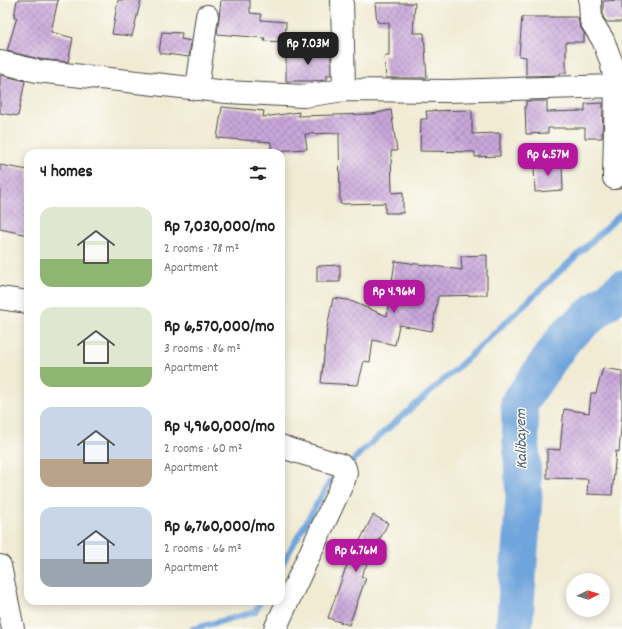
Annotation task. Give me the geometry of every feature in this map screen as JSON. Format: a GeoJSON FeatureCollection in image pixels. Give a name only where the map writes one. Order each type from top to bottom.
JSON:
{"type":"FeatureCollection","features":[{"type":"Feature","properties":{"kind":"street"},"geometry":{"type":"LineString","coordinates":[[342,0],[344,90]]}},
{"type":"Feature","properties":{"kind":"street"},"geometry":{"type":"LineString","coordinates":[[590,0],[590,21],[603,40],[611,61],[616,86],[614,178]]}},
{"type":"Feature","properties":{"kind":"street"},"geometry":{"type":"LineString","coordinates":[[197,89],[208,16]]}},
{"type":"Feature","properties":{"kind":"street"},"geometry":{"type":"LineString","coordinates":[[0,62],[37,71],[197,89],[304,96],[344,90],[448,91],[616,86]]}},
{"type":"Feature","properties":{"kind":"street"},"geometry":{"type":"LineString","coordinates":[[0,298],[24,301]]}},
{"type":"Feature","properties":{"kind":"street"},"geometry":{"type":"LineString","coordinates":[[275,629],[344,480],[345,470],[341,465],[285,448]]}},
{"type":"Feature","properties":{"kind":"street"},"geometry":{"type":"LineString","coordinates":[[0,566],[13,629]]}},
{"type":"Feature","properties":{"kind":"building"},"geometry":{"type":"Polygon","coordinates":[[[17,0],[58,0],[51,32],[73,38],[68,62],[39,59],[7,51],[17,17],[14,17],[17,0]]]}},
{"type":"Feature","properties":{"kind":"building"},"geometry":{"type":"Polygon","coordinates":[[[118,0],[141,0],[132,36],[112,34],[118,0]]]}},
{"type":"Feature","properties":{"kind":"building"},"geometry":{"type":"Polygon","coordinates":[[[221,0],[250,0],[250,13],[261,14],[261,20],[286,22],[285,42],[264,41],[265,38],[217,34],[221,0]]]}},
{"type":"Feature","properties":{"kind":"building"},"geometry":{"type":"Polygon","coordinates":[[[622,0],[622,22],[607,22],[603,17],[603,1],[622,0]]]}},
{"type":"Feature","properties":{"kind":"building"},"geometry":{"type":"Polygon","coordinates":[[[375,3],[415,3],[413,33],[424,33],[427,78],[386,78],[384,56],[389,56],[389,23],[377,22],[375,3]]]}},
{"type":"Feature","properties":{"kind":"building"},"geometry":{"type":"Polygon","coordinates":[[[522,17],[578,17],[580,27],[585,34],[584,42],[566,42],[566,73],[560,73],[560,75],[526,76],[526,57],[519,56],[522,17]]]}},
{"type":"Feature","properties":{"kind":"building"},"geometry":{"type":"Polygon","coordinates":[[[162,32],[182,33],[181,39],[191,41],[189,57],[159,53],[162,32]]]}},
{"type":"Feature","properties":{"kind":"building"},"geometry":{"type":"Polygon","coordinates":[[[331,50],[331,75],[327,75],[327,80],[286,81],[286,52],[331,50]]]}},
{"type":"Feature","properties":{"kind":"building"},"geometry":{"type":"Polygon","coordinates":[[[1,75],[25,81],[18,116],[0,113],[1,75]]]}},
{"type":"Feature","properties":{"kind":"building"},"geometry":{"type":"Polygon","coordinates":[[[526,101],[547,101],[547,112],[585,111],[585,104],[603,103],[602,138],[585,138],[585,128],[548,128],[548,133],[526,134],[526,101]]]}},
{"type":"Feature","properties":{"kind":"building"},"geometry":{"type":"Polygon","coordinates":[[[222,107],[264,111],[263,117],[299,112],[298,116],[372,114],[391,110],[397,151],[391,151],[392,193],[403,192],[403,213],[385,213],[385,203],[340,204],[339,133],[305,134],[307,149],[285,150],[285,149],[271,149],[271,142],[217,138],[222,107]]]}},
{"type":"Feature","properties":{"kind":"building"},"geometry":{"type":"Polygon","coordinates":[[[472,110],[472,134],[500,133],[500,156],[475,157],[475,152],[420,151],[421,119],[427,119],[426,111],[472,110]]]}},
{"type":"Feature","properties":{"kind":"building"},"geometry":{"type":"Polygon","coordinates":[[[562,162],[563,190],[535,192],[534,164],[562,162]]]}},
{"type":"Feature","properties":{"kind":"building"},"geometry":{"type":"Polygon","coordinates":[[[0,165],[24,169],[24,234],[0,229],[0,165]]]}},
{"type":"Feature","properties":{"kind":"building"},"geometry":{"type":"Polygon","coordinates":[[[487,255],[487,295],[438,296],[432,331],[399,325],[395,345],[373,340],[370,362],[364,361],[358,385],[321,383],[327,328],[333,298],[348,300],[387,316],[395,261],[462,270],[461,256],[487,255]]]}},
{"type":"Feature","properties":{"kind":"building"},"geometry":{"type":"Polygon","coordinates":[[[340,265],[340,282],[317,282],[317,266],[340,265]]]}},
{"type":"Feature","properties":{"kind":"building"},"geometry":{"type":"Polygon","coordinates":[[[603,368],[622,371],[622,414],[619,452],[616,451],[612,495],[587,494],[588,479],[547,478],[547,449],[560,450],[564,409],[589,413],[591,393],[596,393],[603,368]]]}},
{"type":"Feature","properties":{"kind":"building"},"geometry":{"type":"Polygon","coordinates":[[[373,515],[388,523],[361,576],[366,578],[349,625],[328,618],[345,570],[373,515]]]}},
{"type":"Feature","properties":{"kind":"waterway"},"geometry":{"type":"LineString","coordinates":[[348,467],[360,453],[456,369],[622,213]]}},
{"type":"Feature","properties":{"kind":"waterway","name":"Kalibayem"},"geometry":{"type":"LineString","coordinates":[[514,629],[524,498],[519,403],[566,336],[622,289]]}},
{"type":"Feature","properties":{"kind":"waterway"},"geometry":{"type":"LineString","coordinates":[[285,559],[330,481],[339,477]]}},
{"type":"Feature","properties":{"kind":"waterway"},"geometry":{"type":"LineString","coordinates":[[192,629],[255,612],[259,605]]}}]}
